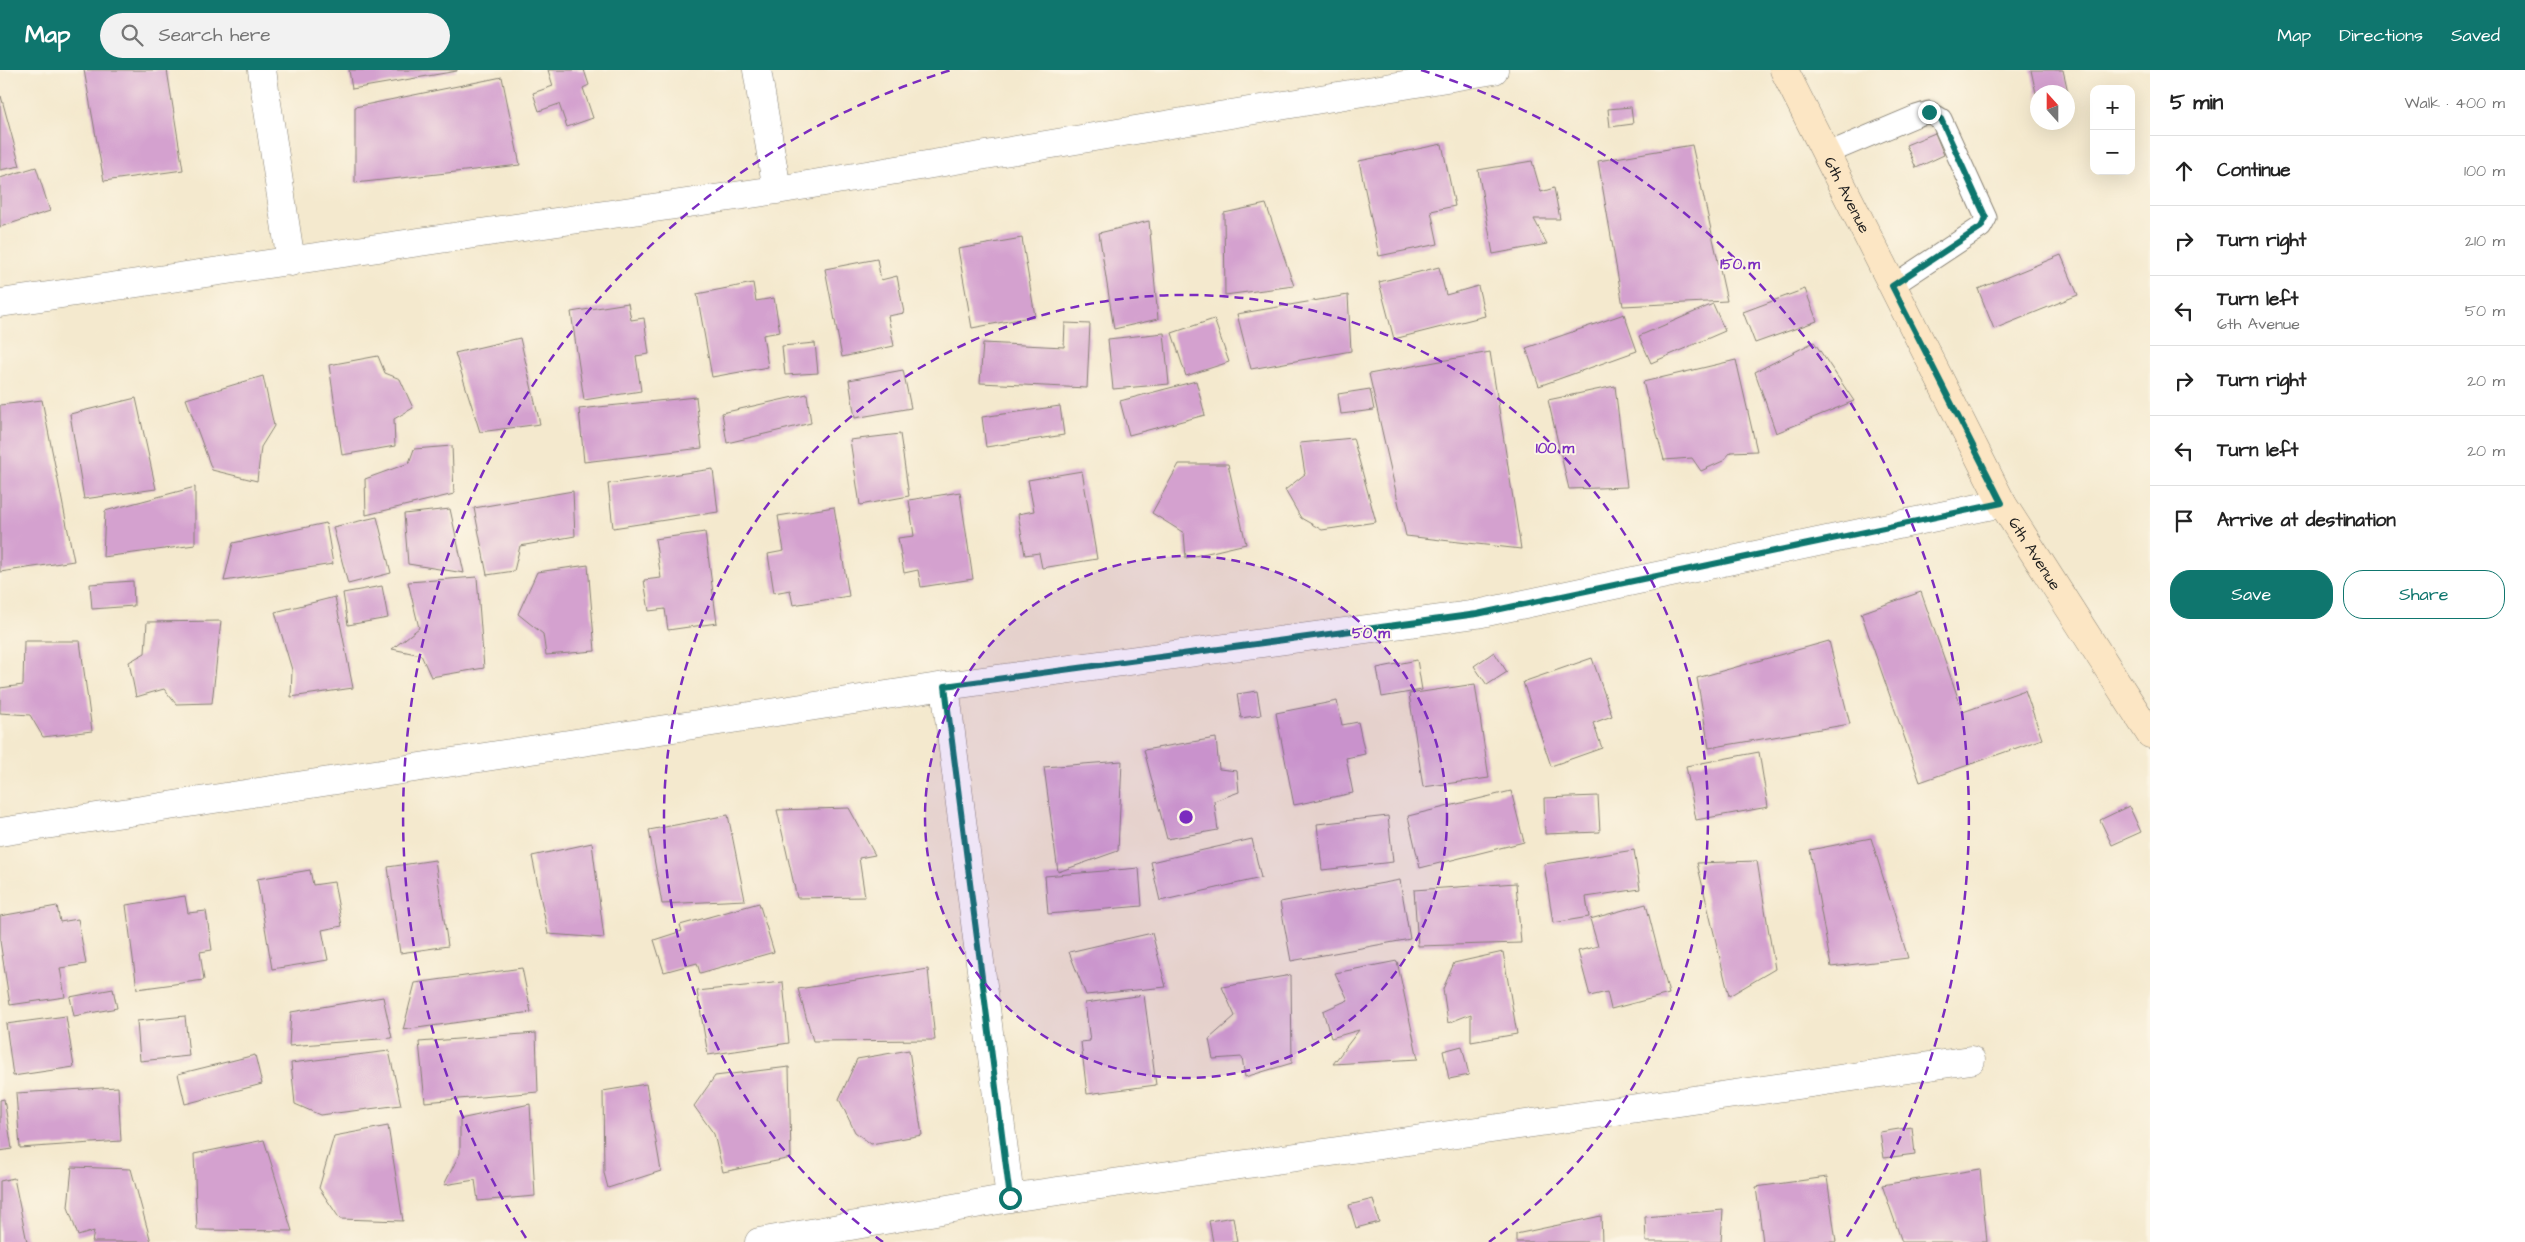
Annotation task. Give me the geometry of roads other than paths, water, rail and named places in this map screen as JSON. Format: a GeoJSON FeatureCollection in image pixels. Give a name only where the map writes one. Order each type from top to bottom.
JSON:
{"type":"FeatureCollection","features":[{"type":"Feature","properties":{"kind":"street"},"geometry":{"type":"LineString","coordinates":[[262,70],[291,262]]}},
{"type":"Feature","properties":{"kind":"street"},"geometry":{"type":"LineString","coordinates":[[757,70],[777,190]]}},
{"type":"Feature","properties":{"kind":"street"},"geometry":{"type":"LineString","coordinates":[[0,303],[777,190],[1494,70]]}},
{"type":"Feature","properties":{"kind":"street","name":"6th Avenue"},"geometry":{"type":"LineString","coordinates":[[1784,70],[2002,503],[2150,734]]}},
{"type":"Feature","properties":{"kind":"street"},"geometry":{"type":"LineString","coordinates":[[0,832],[945,686],[1477,614],[2002,503]]}},
{"type":"Feature","properties":{"kind":"street"},"geometry":{"type":"LineString","coordinates":[[945,686],[1010,1198]]}},
{"type":"Feature","properties":{"kind":"street"},"geometry":{"type":"LineString","coordinates":[[759,1242],[1010,1198],[1971,1060]]}},
{"type":"Feature","properties":{"kind":"lane"},"geometry":{"type":"LineString","coordinates":[[1826,154],[1929,112],[1941,119],[1986,218],[1981,227],[1892,286]]}}]}
